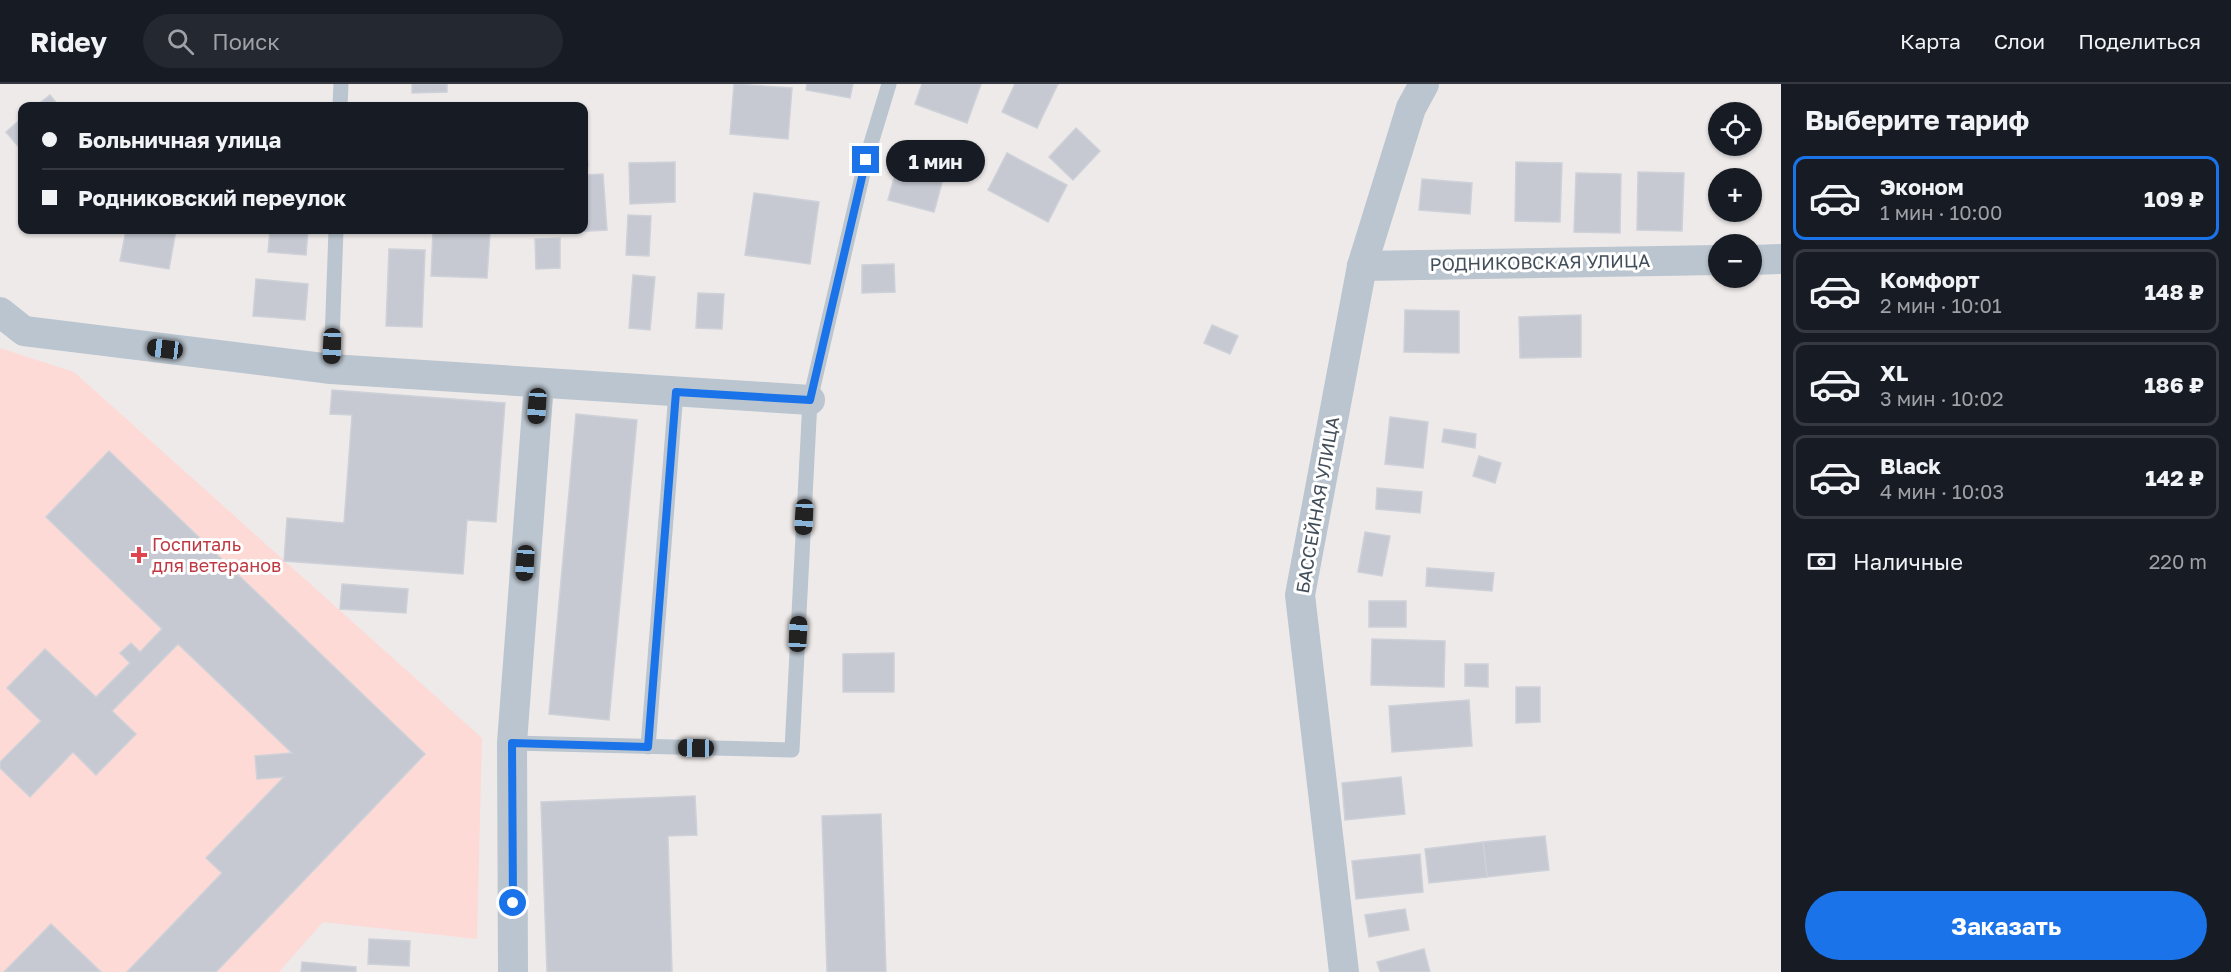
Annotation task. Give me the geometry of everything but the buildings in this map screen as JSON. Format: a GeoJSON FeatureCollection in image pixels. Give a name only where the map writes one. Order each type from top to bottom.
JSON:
{"type":"FeatureCollection","features":[{"type":"Feature","properties":{"kind":"street","name":"БАССЕЙНАЯ УЛИЦА"},"geometry":{"type":"LineString","coordinates":[[1344,972],[1300,595],[1362,266],[1412,108],[1424,84]]}},
{"type":"Feature","properties":{"kind":"street","name":"РОДНИКОВСКАЯ УЛИЦА"},"geometry":{"type":"LineString","coordinates":[[1362,266],[1708,260]]}},
{"type":"Feature","properties":{"kind":"street"},"geometry":{"type":"LineString","coordinates":[[1762,260],[1781,260]]}},
{"type":"Feature","properties":{"kind":"street"},"geometry":{"type":"LineString","coordinates":[[0,312],[24,332],[331,369],[810,400]]}},
{"type":"Feature","properties":{"kind":"street"},"geometry":{"type":"LineString","coordinates":[[513,972],[512,743],[539,383]]}},
{"type":"Feature","properties":{"kind":"lane"},"geometry":{"type":"LineString","coordinates":[[340,102],[341,84]]}},
{"type":"Feature","properties":{"kind":"lane"},"geometry":{"type":"LineString","coordinates":[[512,743],[792,750],[810,400],[866,160],[890,84]]}},
{"type":"Feature","properties":{"kind":"lane"},"geometry":{"type":"LineString","coordinates":[[331,369],[336,234]]}},
{"type":"Feature","properties":{"kind":"lane"},"geometry":{"type":"LineString","coordinates":[[648,747],[676,392]]}},
{"type":"Feature","properties":{"kind":"shaded area","name":"Госпиталь для ветеранов"},"geometry":{"type":"Polygon","coordinates":[[[0,348],[74,372],[482,738],[477,939],[323,922],[279,972],[0,972],[0,348]]]}},
{"type":"Feature","properties":{"kind":"place","name":"Госпиталь для ветеранов"},"geometry":{"type":"Point","coordinates":[139,555]}},
{"type":"Feature","properties":{"kind":"route"},"geometry":{"type":"LineString","coordinates":[[513,903],[512,743],[648,747],[676,392],[810,400],[866,160]]}}]}
